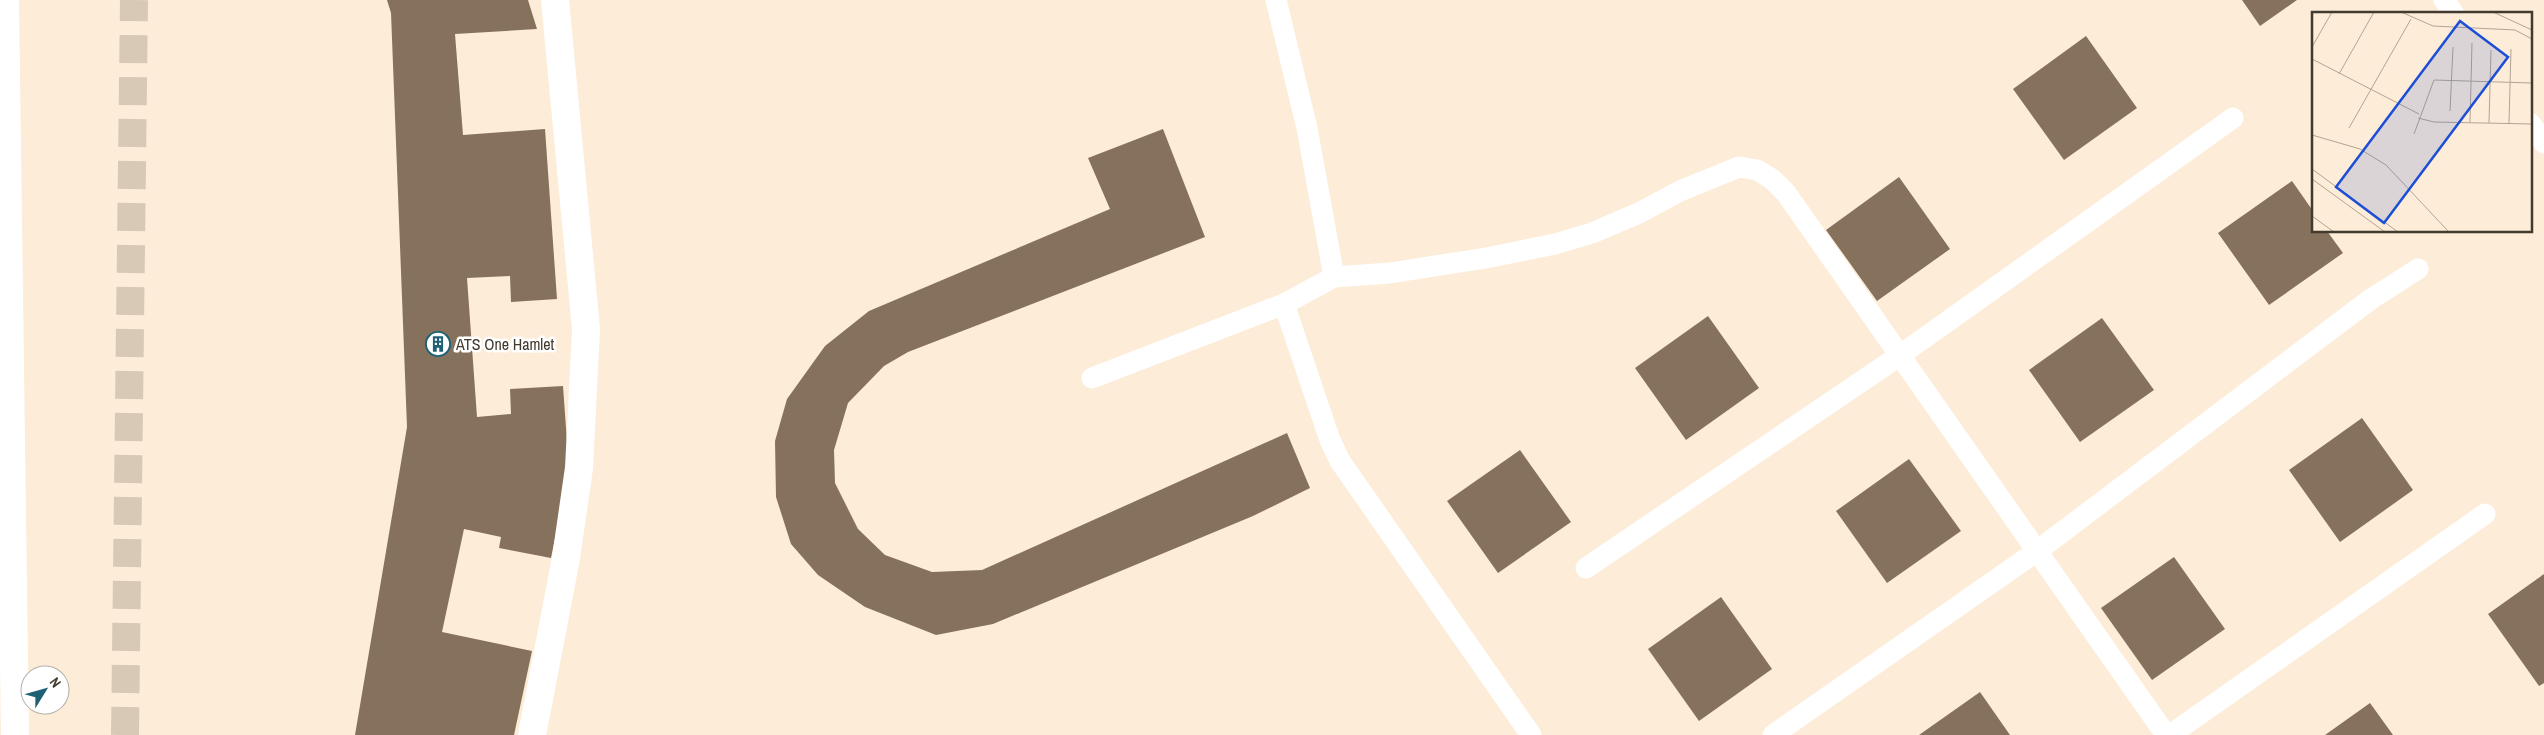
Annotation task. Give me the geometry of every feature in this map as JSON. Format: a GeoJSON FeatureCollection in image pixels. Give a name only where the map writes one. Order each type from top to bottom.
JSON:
{"type":"FeatureCollection","features":[{"type":"Feature","properties":{"kind":"street"},"geometry":{"type":"LineString","coordinates":[[5,0],[15,735]]}},
{"type":"Feature","properties":{"kind":"street"},"geometry":{"type":"LineString","coordinates":[[532,735],[566,558],[579,468],[586,329],[555,0]]}},
{"type":"Feature","properties":{"kind":"lane"},"geometry":{"type":"LineString","coordinates":[[1276,0],[1307,128],[1334,277]]}},
{"type":"Feature","properties":{"kind":"lane"},"geometry":{"type":"LineString","coordinates":[[2444,0],[2453,12]]}},
{"type":"Feature","properties":{"kind":"lane"},"geometry":{"type":"LineString","coordinates":[[1586,568],[1899,356],[2233,118]]}},
{"type":"Feature","properties":{"kind":"lane"},"geometry":{"type":"LineString","coordinates":[[2532,126],[2544,143]]}},
{"type":"Feature","properties":{"kind":"lane"},"geometry":{"type":"LineString","coordinates":[[1092,378],[1284,304],[1334,277],[1410,270],[1486,258],[1555,244],[1592,233],[1639,214],[1680,191],[1738,167],[1756,170],[1772,178],[1786,193],[2166,735]]}},
{"type":"Feature","properties":{"kind":"lane"},"geometry":{"type":"LineString","coordinates":[[1773,735],[2037,551],[2372,299],[2418,269]]}},
{"type":"Feature","properties":{"kind":"lane"},"geometry":{"type":"LineString","coordinates":[[1284,304],[1330,440],[1340,462],[1531,735]]}},
{"type":"Feature","properties":{"kind":"lane"},"geometry":{"type":"LineString","coordinates":[[2170,735],[2485,514]]}},
{"type":"Feature","properties":{"kind":"building","name":"ATS One Hamlet"},"geometry":{"type":"Polygon","coordinates":[[[387,0],[528,0],[537,29],[455,34],[463,135],[545,129],[557,299],[511,302],[510,276],[467,278],[477,417],[511,414],[510,389],[563,386],[569,470],[551,558],[499,548],[501,537],[464,529],[442,632],[532,651],[514,735],[355,735],[407,427],[391,13],[387,0]]]}},
{"type":"Feature","properties":{"kind":"building"},"geometry":{"type":"Polygon","coordinates":[[[2242,0],[2297,0],[2260,26],[2242,0]]]}},
{"type":"Feature","properties":{"kind":"building"},"geometry":{"type":"Polygon","coordinates":[[[2086,36],[2137,108],[2064,160],[2013,89],[2086,36]]]}},
{"type":"Feature","properties":{"kind":"building"},"geometry":{"type":"Polygon","coordinates":[[[1163,129],[1205,237],[908,352],[884,366],[848,403],[834,450],[835,483],[858,529],[885,555],[932,572],[982,570],[1287,433],[1310,488],[1253,516],[993,624],[936,635],[865,607],[818,575],[791,544],[776,497],[775,441],[787,399],[825,346],[869,311],[1110,209],[1088,158],[1163,129]]]}},
{"type":"Feature","properties":{"kind":"building"},"geometry":{"type":"Polygon","coordinates":[[[1899,177],[1950,249],[1877,301],[1826,230],[1899,177]]]}},
{"type":"Feature","properties":{"kind":"building"},"geometry":{"type":"Polygon","coordinates":[[[2292,181],[2312,210],[2312,232],[2328,232],[2343,253],[2269,305],[2218,233],[2292,181]]]}},
{"type":"Feature","properties":{"kind":"building"},"geometry":{"type":"Polygon","coordinates":[[[1708,316],[1759,388],[1686,440],[1635,368],[1708,316]]]}},
{"type":"Feature","properties":{"kind":"building"},"geometry":{"type":"Polygon","coordinates":[[[2102,318],[2154,390],[2080,442],[2029,370],[2102,318]]]}},
{"type":"Feature","properties":{"kind":"building"},"geometry":{"type":"Polygon","coordinates":[[[2362,418],[2413,490],[2340,542],[2289,470],[2362,418]]]}},
{"type":"Feature","properties":{"kind":"building"},"geometry":{"type":"Polygon","coordinates":[[[1520,450],[1571,522],[1498,573],[1447,501],[1520,450]]]}},
{"type":"Feature","properties":{"kind":"building"},"geometry":{"type":"Polygon","coordinates":[[[1909,459],[1961,531],[1887,583],[1836,511],[1909,459]]]}},
{"type":"Feature","properties":{"kind":"building"},"geometry":{"type":"Polygon","coordinates":[[[2174,557],[2225,629],[2152,680],[2101,608],[2174,557]]]}},
{"type":"Feature","properties":{"kind":"building"},"geometry":{"type":"Polygon","coordinates":[[[2544,574],[2544,683],[2539,686],[2488,614],[2544,574]]]}},
{"type":"Feature","properties":{"kind":"building"},"geometry":{"type":"Polygon","coordinates":[[[1721,597],[1772,669],[1699,721],[1648,649],[1721,597]]]}},
{"type":"Feature","properties":{"kind":"building"},"geometry":{"type":"Polygon","coordinates":[[[1980,692],[2010,735],[1919,735],[1980,692]]]}},
{"type":"Feature","properties":{"kind":"building"},"geometry":{"type":"Polygon","coordinates":[[[2370,703],[2393,735],[2325,735],[2370,703]]]}},
{"type":"Feature","properties":{"kind":"tunnel"},"geometry":{"type":"LineString","coordinates":[[125,735],[134,0]]}},
{"type":"Feature","properties":{"kind":"place","name":"ATS One Hamlet"},"geometry":{"type":"Point","coordinates":[438,344]}}]}
